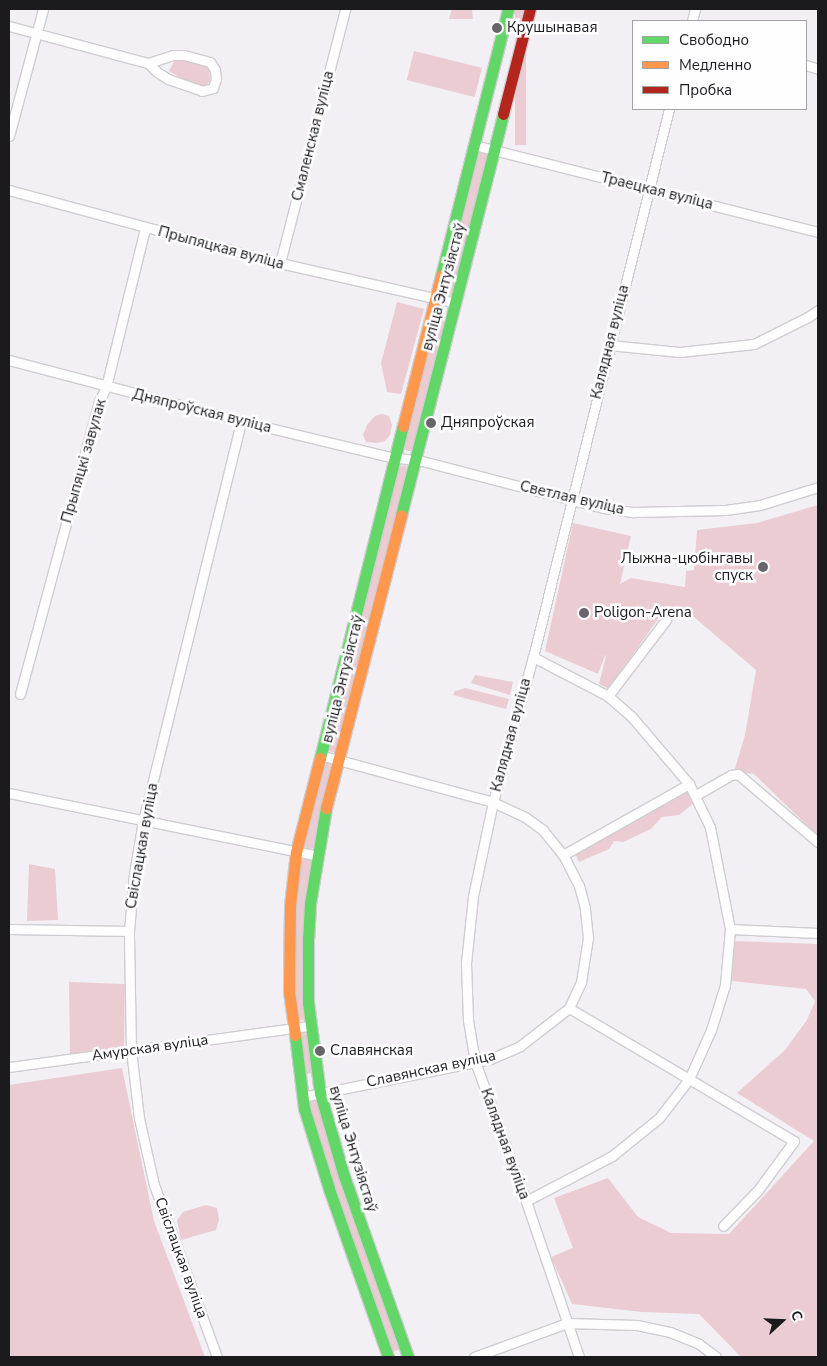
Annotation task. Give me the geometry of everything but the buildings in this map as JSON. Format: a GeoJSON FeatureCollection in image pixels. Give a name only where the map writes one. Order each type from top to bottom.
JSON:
{"type":"FeatureCollection","features":[{"type":"Feature","properties":{"kind":"street"},"geometry":{"type":"LineString","coordinates":[[9,136],[43,9]]}},
{"type":"Feature","properties":{"kind":"street","name":"Смаленская вуліца"},"geometry":{"type":"LineString","coordinates":[[280,263],[345,9]]}},
{"type":"Feature","properties":{"kind":"street","name":"вуліца Энтузіястаў"},"geometry":{"type":"LineString","coordinates":[[388,1357],[312,1140],[302,1097],[292,1029],[288,959],[290,906],[296,852],[508,9]]}},
{"type":"Feature","properties":{"kind":"street","name":"вуліца Энтузіястаў"},"geometry":{"type":"LineString","coordinates":[[408,1357],[344,1176],[320,1093],[310,1026],[308,936],[325,811],[530,9]]}},
{"type":"Feature","properties":{"kind":"street"},"geometry":{"type":"LineString","coordinates":[[9,26],[148,64],[168,79],[202,90],[213,88],[216,79],[215,70],[210,62],[184,55],[173,55],[148,64]]}},
{"type":"Feature","properties":{"kind":"street","name":"Калядная вуліца"},"geometry":{"type":"LineString","coordinates":[[579,1357],[526,1201],[475,1062],[468,1020],[466,963],[473,896],[492,802],[533,657],[668,110]]}},
{"type":"Feature","properties":{"kind":"street","name":"Траецкая вуліца"},"geometry":{"type":"LineString","coordinates":[[474,145],[818,232]]}},
{"type":"Feature","properties":{"kind":"street","name":"Прыпяцкая вуліца"},"geometry":{"type":"LineString","coordinates":[[9,190],[280,263],[456,304]]}},
{"type":"Feature","properties":{"kind":"street","name":"Прыпяцкі завулак"},"geometry":{"type":"LineString","coordinates":[[20,694],[96,411],[106,387],[146,228]]}},
{"type":"Feature","properties":{"kind":"street"},"geometry":{"type":"LineString","coordinates":[[610,345],[680,352],[754,344],[818,310]]}},
{"type":"Feature","properties":{"kind":"street","name":"Дняпроўская вуліца"},"geometry":{"type":"LineString","coordinates":[[9,360],[241,421],[396,458],[415,460]]}},
{"type":"Feature","properties":{"kind":"street","name":"Свіслацкая вуліца"},"geometry":{"type":"LineString","coordinates":[[217,1357],[154,1185],[139,1118],[131,1050],[129,931],[134,874],[143,820],[241,421]]}},
{"type":"Feature","properties":{"kind":"street","name":"Светлая вуліца"},"geometry":{"type":"LineString","coordinates":[[415,460],[604,508],[634,512],[725,510],[760,505],[818,487]]}},
{"type":"Feature","properties":{"kind":"street"},"geometry":{"type":"LineString","coordinates":[[608,696],[666,620]]}},
{"type":"Feature","properties":{"kind":"street"},"geometry":{"type":"LineString","coordinates":[[526,1201],[612,1156],[659,1118],[688,1079],[711,1030],[725,985],[730,929],[710,827],[689,784],[632,717],[608,696],[533,657]]}},
{"type":"Feature","properties":{"kind":"street","name":"Славянская вуліца"},"geometry":{"type":"LineString","coordinates":[[302,1097],[490,1059],[520,1046],[569,1008],[581,982],[588,938],[585,908],[579,886],[563,855],[544,830],[525,817],[492,802],[320,754]]}},
{"type":"Feature","properties":{"kind":"street"},"geometry":{"type":"LineString","coordinates":[[696,795],[731,775],[738,774],[818,842]]}},
{"type":"Feature","properties":{"kind":"street"},"geometry":{"type":"LineString","coordinates":[[563,855],[689,784]]}},
{"type":"Feature","properties":{"kind":"street"},"geometry":{"type":"LineString","coordinates":[[9,793],[318,856]]}},
{"type":"Feature","properties":{"kind":"street"},"geometry":{"type":"LineString","coordinates":[[9,929],[129,931]]}},
{"type":"Feature","properties":{"kind":"street"},"geometry":{"type":"LineString","coordinates":[[730,929],[818,933]]}},
{"type":"Feature","properties":{"kind":"street"},"geometry":{"type":"LineString","coordinates":[[569,1008],[794,1141],[758,1190],[723,1226]]}},
{"type":"Feature","properties":{"kind":"street","name":"Амурская вуліца"},"geometry":{"type":"LineString","coordinates":[[9,1067],[310,1026]]}},
{"type":"Feature","properties":{"kind":"street"},"geometry":{"type":"LineString","coordinates":[[474,1357],[567,1323],[637,1325],[670,1332],[699,1344],[716,1357]]}},
{"type":"Feature","properties":{"kind":"shaded area"},"geometry":{"type":"Polygon","coordinates":[[[452,9],[472,9],[473,19],[449,19],[452,9]]]}},
{"type":"Feature","properties":{"kind":"shaded area"},"geometry":{"type":"Polygon","coordinates":[[[515,9],[526,9],[526,145],[515,145],[515,9]]]}},
{"type":"Feature","properties":{"kind":"shaded area"},"geometry":{"type":"Polygon","coordinates":[[[414,51],[482,68],[475,97],[407,80],[414,51]]]}},
{"type":"Feature","properties":{"kind":"shaded area"},"geometry":{"type":"Polygon","coordinates":[[[175,60],[198,61],[209,67],[210,81],[205,86],[189,83],[169,71],[175,60]]]}},
{"type":"Feature","properties":{"kind":"shaded area"},"geometry":{"type":"Polygon","coordinates":[[[478,151],[489,154],[450,297],[440,294],[478,151]]]}},
{"type":"Feature","properties":{"kind":"shaded area"},"geometry":{"type":"Polygon","coordinates":[[[397,302],[424,309],[401,394],[387,392],[381,363],[397,302]]]}},
{"type":"Feature","properties":{"kind":"shaded area"},"geometry":{"type":"Polygon","coordinates":[[[437,316],[447,318],[412,451],[407,451],[403,447],[437,316]]]}},
{"type":"Feature","properties":{"kind":"shaded area"},"geometry":{"type":"Polygon","coordinates":[[[382,414],[389,416],[392,425],[390,435],[385,441],[377,443],[366,442],[363,435],[367,425],[375,416],[382,414]]]}},
{"type":"Feature","properties":{"kind":"shaded area"},"geometry":{"type":"Polygon","coordinates":[[[405,465],[409,470],[334,752],[331,752],[326,746],[399,467],[405,465]]]}},
{"type":"Feature","properties":{"kind":"shaded area"},"geometry":{"type":"Polygon","coordinates":[[[818,505],[818,836],[754,774],[734,772],[745,735],[756,670],[688,612],[662,613],[609,689],[599,684],[606,656],[588,652],[605,656],[598,674],[545,651],[573,523],[631,536],[620,584],[631,578],[685,587],[686,571],[694,570],[697,530],[757,523],[818,505]]]}},
{"type":"Feature","properties":{"kind":"shaded area"},"geometry":{"type":"Polygon","coordinates":[[[475,675],[513,682],[510,695],[471,683],[475,675]]]}},
{"type":"Feature","properties":{"kind":"shaded area"},"geometry":{"type":"Polygon","coordinates":[[[465,688],[509,699],[506,709],[453,695],[455,691],[465,688]]]}},
{"type":"Feature","properties":{"kind":"shaded area"},"geometry":{"type":"Polygon","coordinates":[[[326,761],[331,762],[314,848],[310,849],[302,846],[323,763],[326,761]]]}},
{"type":"Feature","properties":{"kind":"shaded area"},"geometry":{"type":"Polygon","coordinates":[[[686,792],[691,796],[694,803],[679,815],[662,817],[651,829],[623,842],[614,841],[609,849],[579,862],[575,854],[578,850],[621,827],[628,826],[686,792]]]}},
{"type":"Feature","properties":{"kind":"shaded area"},"geometry":{"type":"Polygon","coordinates":[[[301,857],[312,859],[303,966],[304,1020],[295,1020],[292,967],[301,857]]]}},
{"type":"Feature","properties":{"kind":"shaded area"},"geometry":{"type":"Polygon","coordinates":[[[29,864],[55,869],[58,920],[27,921],[29,864]]]}},
{"type":"Feature","properties":{"kind":"shaded area"},"geometry":{"type":"Polygon","coordinates":[[[733,941],[818,944],[818,1357],[741,1357],[699,1314],[642,1312],[572,1304],[551,1257],[573,1248],[554,1198],[608,1178],[638,1217],[671,1233],[729,1234],[814,1141],[737,1093],[785,1050],[807,1020],[815,1001],[806,989],[732,981],[733,941]]]}},
{"type":"Feature","properties":{"kind":"shaded area"},"geometry":{"type":"Polygon","coordinates":[[[69,982],[125,984],[124,1048],[70,1054],[69,982]]]}},
{"type":"Feature","properties":{"kind":"shaded area"},"geometry":{"type":"Polygon","coordinates":[[[300,1030],[306,1034],[312,1073],[302,1075],[300,1030]]]}},
{"type":"Feature","properties":{"kind":"shaded area"},"geometry":{"type":"Polygon","coordinates":[[[122,1068],[154,1221],[205,1357],[9,1357],[9,1085],[122,1068]]]}},
{"type":"Feature","properties":{"kind":"shaded area"},"geometry":{"type":"Polygon","coordinates":[[[313,1098],[316,1099],[342,1188],[400,1349],[392,1352],[334,1191],[308,1102],[313,1098]]]}},
{"type":"Feature","properties":{"kind":"shaded area"},"geometry":{"type":"Polygon","coordinates":[[[206,1205],[217,1208],[219,1220],[216,1230],[181,1240],[177,1220],[183,1212],[206,1205]]]}},
{"type":"Feature","properties":{"kind":"traffic: fast"},"geometry":{"type":"LineString","coordinates":[[441,276],[508,9]]}},
{"type":"Feature","properties":{"kind":"traffic: fast"},"geometry":{"type":"LineString","coordinates":[[401,515],[503,114]]}},
{"type":"Feature","properties":{"kind":"traffic: fast"},"geometry":{"type":"LineString","coordinates":[[320,758],[403,426]]}},
{"type":"Feature","properties":{"kind":"traffic: fast"},"geometry":{"type":"LineString","coordinates":[[326,808],[310,904],[308,937],[308,1002],[320,1093],[344,1176],[408,1357]]}},
{"type":"Feature","properties":{"kind":"traffic: fast"},"geometry":{"type":"LineString","coordinates":[[295,1035],[304,1108],[329,1189],[388,1357]]}},
{"type":"Feature","properties":{"kind":"traffic: slow"},"geometry":{"type":"LineString","coordinates":[[403,426],[441,276]]}},
{"type":"Feature","properties":{"kind":"traffic: slow"},"geometry":{"type":"LineString","coordinates":[[326,808],[401,515]]}},
{"type":"Feature","properties":{"kind":"traffic: slow"},"geometry":{"type":"LineString","coordinates":[[295,1035],[289,991],[290,906],[296,852],[320,758]]}},
{"type":"Feature","properties":{"kind":"traffic: jam"},"geometry":{"type":"LineString","coordinates":[[503,114],[530,9]]}},
{"type":"Feature","properties":{"kind":"place","name":"Крушынавая"},"geometry":{"type":"Point","coordinates":[497,28]}},
{"type":"Feature","properties":{"kind":"place","name":"Дняпроўская"},"geometry":{"type":"Point","coordinates":[431,423]}},
{"type":"Feature","properties":{"kind":"place","name":"Лыжна-цюбінгавы спуск"},"geometry":{"type":"Point","coordinates":[763,567]}},
{"type":"Feature","properties":{"kind":"place","name":"Poligon-Arena"},"geometry":{"type":"Point","coordinates":[584,613]}},
{"type":"Feature","properties":{"kind":"place","name":"Славянская"},"geometry":{"type":"Point","coordinates":[320,1051]}}]}
